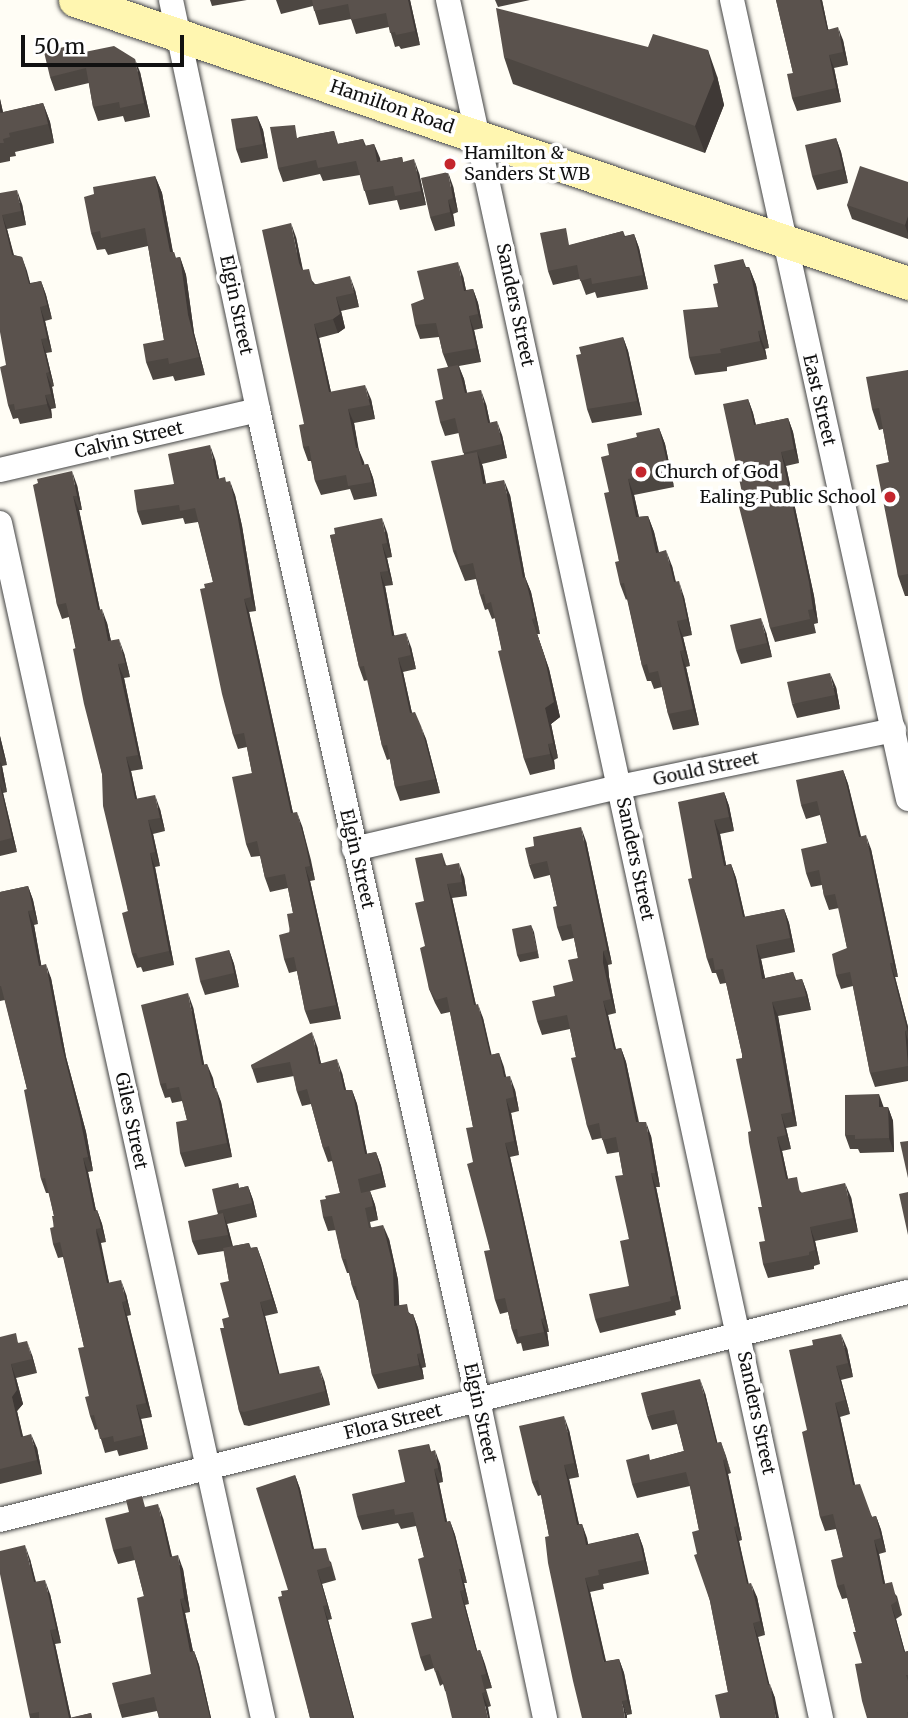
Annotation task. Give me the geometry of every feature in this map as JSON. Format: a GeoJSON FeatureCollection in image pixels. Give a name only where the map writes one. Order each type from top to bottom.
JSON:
{"type":"FeatureCollection","features":[{"type":"Feature","properties":{"kind":"main road","name":"Hamilton Road"},"geometry":{"type":"LineString","coordinates":[[75,0],[908,283]]}},
{"type":"Feature","properties":{"kind":"street","name":"Elgin Street"},"geometry":{"type":"LineString","coordinates":[[171,0],[258,410],[478,1400],[545,1718]]}},
{"type":"Feature","properties":{"kind":"street","name":"Sanders Street"},"geometry":{"type":"LineString","coordinates":[[448,0],[821,1718]]}},
{"type":"Feature","properties":{"kind":"street","name":"East Street"},"geometry":{"type":"LineString","coordinates":[[732,0],[908,799]]}},
{"type":"Feature","properties":{"kind":"street","name":"Calvin Street"},"geometry":{"type":"LineString","coordinates":[[0,470],[258,410]]}},
{"type":"Feature","properties":{"kind":"street","name":"Giles Street"},"geometry":{"type":"LineString","coordinates":[[0,523],[263,1718]]}},
{"type":"Feature","properties":{"kind":"street","name":"Gould Street"},"geometry":{"type":"LineString","coordinates":[[354,849],[620,787],[894,730]]}},
{"type":"Feature","properties":{"kind":"street","name":"Flora Street"},"geometry":{"type":"LineString","coordinates":[[0,1520],[739,1337],[908,1292]]}},
{"type":"Feature","properties":{"kind":"building"},"geometry":{"type":"Polygon","coordinates":[[[312,0],[408,0],[415,31],[396,35],[395,32],[390,33],[386,13],[351,20],[348,4],[314,11],[312,0]]]}},
{"type":"Feature","properties":{"kind":"building"},"geometry":{"type":"Polygon","coordinates":[[[776,0],[820,0],[827,30],[838,27],[843,52],[829,55],[836,88],[792,98],[787,74],[793,73],[776,0]]]}},
{"type":"Feature","properties":{"kind":"building"},"geometry":{"type":"Polygon","coordinates":[[[496,8],[648,47],[653,34],[708,50],[714,79],[695,126],[504,57],[496,8]]]}},
{"type":"Feature","properties":{"kind":"building"},"geometry":{"type":"Polygon","coordinates":[[[68,46],[70,55],[114,46],[135,59],[144,103],[120,108],[119,102],[93,107],[86,68],[50,77],[44,52],[68,46]]]}},
{"type":"Feature","properties":{"kind":"building"},"geometry":{"type":"Polygon","coordinates":[[[43,103],[48,124],[9,133],[10,137],[0,143],[0,113],[43,103]]]}},
{"type":"Feature","properties":{"kind":"building"},"geometry":{"type":"Polygon","coordinates":[[[257,116],[263,144],[236,149],[231,119],[257,116]]]}},
{"type":"Feature","properties":{"kind":"building"},"geometry":{"type":"Polygon","coordinates":[[[295,125],[297,138],[334,131],[337,144],[363,139],[364,146],[374,144],[377,162],[402,157],[403,162],[414,159],[421,191],[395,196],[393,186],[364,191],[356,161],[318,168],[316,160],[278,168],[270,127],[295,125]]]}},
{"type":"Feature","properties":{"kind":"building"},"geometry":{"type":"Polygon","coordinates":[[[836,138],[843,169],[812,176],[805,145],[836,138]]]}},
{"type":"Feature","properties":{"kind":"building"},"geometry":{"type":"Polygon","coordinates":[[[860,166],[908,182],[908,216],[905,225],[847,205],[860,166]]]}},
{"type":"Feature","properties":{"kind":"building"},"geometry":{"type":"Polygon","coordinates":[[[448,172],[453,198],[448,200],[450,212],[430,217],[421,178],[448,172]]]}},
{"type":"Feature","properties":{"kind":"building"},"geometry":{"type":"Polygon","coordinates":[[[155,176],[170,252],[174,252],[175,258],[180,257],[188,315],[199,357],[169,364],[168,358],[146,362],[143,344],[164,340],[145,228],[101,238],[100,231],[91,233],[84,197],[94,194],[93,187],[155,176]]]}},
{"type":"Feature","properties":{"kind":"building"},"geometry":{"type":"Polygon","coordinates":[[[17,190],[21,211],[2,215],[12,255],[22,257],[29,284],[41,281],[47,305],[40,307],[47,338],[41,339],[51,394],[45,395],[47,404],[15,410],[14,404],[8,405],[0,367],[6,365],[0,332],[0,193],[17,190]]]}},
{"type":"Feature","properties":{"kind":"building"},"geometry":{"type":"Polygon","coordinates":[[[291,223],[299,263],[302,270],[309,269],[313,285],[350,276],[354,293],[336,297],[340,314],[333,319],[314,324],[329,392],[365,385],[370,405],[348,409],[356,448],[362,465],[368,464],[372,482],[348,486],[346,475],[315,481],[309,446],[303,447],[299,425],[304,424],[262,230],[291,223]]]}},
{"type":"Feature","properties":{"kind":"building"},"geometry":{"type":"Polygon","coordinates":[[[566,228],[569,245],[623,231],[624,237],[634,234],[643,275],[592,284],[591,278],[580,281],[577,265],[548,271],[540,233],[566,228]]]}},
{"type":"Feature","properties":{"kind":"building"},"geometry":{"type":"Polygon","coordinates":[[[743,259],[745,268],[749,267],[763,330],[758,331],[760,341],[720,349],[721,353],[689,357],[683,310],[718,307],[713,284],[718,283],[714,265],[743,259]]]}},
{"type":"Feature","properties":{"kind":"building"},"geometry":{"type":"Polygon","coordinates":[[[458,262],[464,291],[473,289],[478,314],[469,316],[476,348],[443,354],[436,323],[415,325],[411,304],[424,299],[417,271],[458,262]]]}},
{"type":"Feature","properties":{"kind":"building"},"geometry":{"type":"Polygon","coordinates":[[[623,337],[637,401],[587,409],[576,355],[581,354],[579,347],[623,337]]]}},
{"type":"Feature","properties":{"kind":"building"},"geometry":{"type":"Polygon","coordinates":[[[458,365],[465,393],[481,390],[488,423],[497,421],[502,444],[463,453],[455,418],[440,422],[435,401],[443,399],[437,369],[458,365]]]}},
{"type":"Feature","properties":{"kind":"building"},"geometry":{"type":"Polygon","coordinates":[[[908,370],[908,574],[898,576],[876,465],[889,462],[879,408],[872,409],[866,377],[908,370]]]}},
{"type":"Feature","properties":{"kind":"building"},"geometry":{"type":"Polygon","coordinates":[[[748,399],[754,425],[788,418],[794,449],[781,452],[813,609],[808,610],[810,619],[770,628],[738,503],[744,502],[723,404],[748,399]]]}},
{"type":"Feature","properties":{"kind":"building"},"geometry":{"type":"Polygon","coordinates":[[[659,428],[669,471],[628,479],[636,517],[648,516],[656,553],[666,550],[674,582],[679,581],[687,619],[677,621],[684,650],[680,651],[693,709],[668,714],[658,671],[649,673],[647,664],[642,666],[624,583],[620,584],[615,562],[619,561],[604,493],[609,492],[601,457],[609,455],[607,444],[637,437],[636,433],[659,428]]]}},
{"type":"Feature","properties":{"kind":"building"},"geometry":{"type":"Polygon","coordinates":[[[210,445],[217,479],[225,477],[226,482],[230,481],[237,512],[251,597],[244,599],[291,813],[297,812],[306,846],[310,866],[305,867],[336,1005],[305,1011],[294,957],[284,959],[279,935],[290,932],[287,914],[293,913],[285,874],[265,878],[257,841],[246,844],[232,777],[252,773],[244,733],[233,735],[222,694],[200,589],[205,588],[204,584],[213,582],[195,508],[180,511],[179,505],[137,511],[134,490],[174,484],[168,454],[210,445]]]}},
{"type":"Feature","properties":{"kind":"building"},"geometry":{"type":"Polygon","coordinates":[[[477,452],[483,484],[504,480],[523,578],[525,577],[535,618],[532,619],[544,654],[554,702],[545,708],[553,743],[548,744],[550,754],[524,759],[498,651],[502,650],[491,602],[486,604],[484,594],[480,595],[473,563],[460,566],[456,550],[453,551],[431,461],[477,452]]]}},
{"type":"Feature","properties":{"kind":"building"},"geometry":{"type":"Polygon","coordinates":[[[72,471],[77,496],[73,496],[98,610],[102,609],[108,641],[119,639],[125,663],[118,664],[138,755],[126,757],[135,799],[155,795],[160,818],[148,820],[155,852],[150,853],[169,951],[138,958],[136,953],[132,954],[122,913],[128,911],[103,806],[102,774],[84,704],[73,649],[76,648],[66,603],[57,605],[33,485],[38,483],[37,479],[72,471]]]}},
{"type":"Feature","properties":{"kind":"building"},"geometry":{"type":"Polygon","coordinates":[[[382,518],[387,543],[382,544],[388,571],[380,572],[392,636],[406,633],[411,655],[398,658],[410,713],[415,712],[421,726],[435,779],[395,787],[387,745],[382,746],[364,666],[359,667],[330,535],[335,534],[334,528],[382,518]]]}},
{"type":"Feature","properties":{"kind":"building"},"geometry":{"type":"Polygon","coordinates":[[[761,618],[767,643],[736,650],[730,625],[761,618]]]}},
{"type":"Feature","properties":{"kind":"building"},"geometry":{"type":"Polygon","coordinates":[[[830,673],[835,695],[792,704],[787,682],[830,673]]]}},
{"type":"Feature","properties":{"kind":"building"},"geometry":{"type":"Polygon","coordinates":[[[843,770],[859,837],[866,835],[893,963],[890,963],[907,1030],[908,1066],[870,1073],[850,972],[836,975],[832,954],[847,948],[835,894],[824,896],[819,870],[806,873],[801,849],[827,843],[817,801],[801,805],[796,780],[843,770]]]}},
{"type":"Feature","properties":{"kind":"building"},"geometry":{"type":"Polygon","coordinates":[[[0,786],[12,838],[0,841],[0,786]]]}},
{"type":"Feature","properties":{"kind":"building"},"geometry":{"type":"Polygon","coordinates":[[[724,792],[729,817],[714,820],[724,866],[731,864],[743,917],[784,909],[790,938],[756,945],[762,979],[793,972],[795,981],[802,979],[806,996],[772,1002],[792,1112],[781,1114],[786,1135],[777,1137],[786,1179],[797,1177],[800,1193],[845,1183],[853,1218],[810,1227],[815,1250],[809,1252],[809,1255],[763,1264],[759,1242],[765,1241],[758,1207],[762,1207],[749,1142],[748,1132],[751,1131],[736,1059],[742,1058],[742,1054],[723,969],[715,970],[713,958],[707,959],[688,879],[692,878],[678,802],[724,792]]]}},
{"type":"Feature","properties":{"kind":"building"},"geometry":{"type":"Polygon","coordinates":[[[581,827],[607,950],[603,951],[603,963],[611,999],[603,1001],[614,1050],[621,1048],[636,1122],[646,1122],[655,1173],[651,1173],[676,1295],[670,1297],[671,1301],[595,1319],[589,1294],[629,1286],[620,1241],[629,1239],[615,1176],[623,1175],[616,1137],[602,1140],[599,1123],[587,1126],[571,1058],[576,1057],[567,1015],[537,1021],[532,1001],[555,996],[553,986],[573,981],[568,960],[578,958],[571,924],[557,927],[553,907],[557,906],[547,861],[529,865],[525,848],[534,846],[533,837],[581,827]]]}},
{"type":"Feature","properties":{"kind":"building"},"geometry":{"type":"Polygon","coordinates":[[[442,853],[444,866],[459,863],[462,882],[447,884],[474,1005],[478,1004],[490,1055],[499,1053],[504,1077],[510,1076],[514,1097],[506,1099],[514,1141],[505,1143],[544,1318],[541,1319],[544,1332],[518,1337],[517,1329],[512,1330],[505,1298],[495,1300],[484,1251],[490,1250],[467,1164],[473,1162],[466,1128],[473,1127],[447,997],[436,1000],[429,989],[420,948],[425,946],[415,903],[424,901],[415,858],[442,853]]]}},
{"type":"Feature","properties":{"kind":"building"},"geometry":{"type":"Polygon","coordinates":[[[28,886],[33,910],[28,911],[39,966],[46,964],[61,1043],[88,1157],[83,1158],[94,1211],[97,1210],[101,1228],[96,1229],[96,1233],[107,1283],[121,1280],[126,1301],[122,1302],[146,1403],[136,1405],[143,1435],[114,1442],[113,1436],[100,1439],[94,1415],[90,1416],[85,1397],[89,1396],[78,1348],[84,1347],[60,1242],[53,1244],[50,1228],[54,1227],[54,1216],[45,1178],[41,1179],[24,1090],[27,1089],[0,986],[0,892],[28,886]]]}},
{"type":"Feature","properties":{"kind":"building"},"geometry":{"type":"Polygon","coordinates":[[[531,925],[537,951],[517,955],[512,929],[531,925]]]}},
{"type":"Feature","properties":{"kind":"building"},"geometry":{"type":"Polygon","coordinates":[[[229,950],[234,973],[200,981],[195,958],[229,950]]]}},
{"type":"Feature","properties":{"kind":"building"},"geometry":{"type":"Polygon","coordinates":[[[188,993],[202,1065],[207,1064],[213,1088],[216,1088],[227,1143],[180,1153],[176,1122],[187,1120],[179,1087],[167,1089],[166,1083],[160,1084],[141,1005],[188,993]]]}},
{"type":"Feature","properties":{"kind":"building"},"geometry":{"type":"Polygon","coordinates":[[[312,1032],[319,1064],[337,1059],[344,1090],[352,1090],[365,1154],[376,1152],[381,1173],[358,1179],[361,1193],[370,1191],[373,1206],[365,1208],[369,1228],[383,1225],[393,1266],[394,1306],[407,1304],[409,1314],[413,1314],[421,1353],[417,1354],[419,1365],[372,1375],[356,1286],[352,1286],[346,1259],[342,1259],[332,1216],[323,1217],[320,1200],[326,1199],[325,1196],[340,1193],[329,1146],[323,1148],[307,1089],[297,1092],[290,1062],[252,1069],[251,1065],[312,1032]]]}},
{"type":"Feature","properties":{"kind":"building"},"geometry":{"type":"Polygon","coordinates":[[[879,1094],[879,1107],[888,1107],[889,1138],[855,1139],[855,1135],[845,1135],[845,1095],[879,1094]]]}},
{"type":"Feature","properties":{"kind":"building"},"geometry":{"type":"Polygon","coordinates":[[[908,1141],[908,1178],[900,1142],[908,1141]]]}},
{"type":"Feature","properties":{"kind":"building"},"geometry":{"type":"Polygon","coordinates":[[[238,1183],[239,1188],[248,1186],[252,1203],[217,1211],[212,1189],[238,1183]]]}},
{"type":"Feature","properties":{"kind":"building"},"geometry":{"type":"Polygon","coordinates":[[[908,1192],[908,1235],[899,1194],[908,1192]]]}},
{"type":"Feature","properties":{"kind":"building"},"geometry":{"type":"Polygon","coordinates":[[[223,1213],[228,1235],[192,1241],[188,1221],[223,1213]]]}},
{"type":"Feature","properties":{"kind":"building"},"geometry":{"type":"Polygon","coordinates":[[[249,1243],[250,1248],[257,1247],[272,1299],[260,1302],[278,1374],[319,1366],[325,1391],[244,1412],[239,1411],[220,1328],[224,1328],[222,1319],[229,1317],[220,1283],[229,1281],[223,1248],[249,1243]]]}},
{"type":"Feature","properties":{"kind":"building"},"geometry":{"type":"Polygon","coordinates":[[[16,1333],[18,1343],[27,1341],[32,1359],[11,1364],[17,1390],[12,1397],[21,1437],[31,1434],[37,1460],[0,1469],[0,1337],[16,1333]]]}},
{"type":"Feature","properties":{"kind":"building"},"geometry":{"type":"Polygon","coordinates":[[[841,1334],[848,1363],[836,1366],[845,1400],[835,1403],[853,1485],[860,1484],[872,1517],[876,1516],[881,1538],[874,1540],[883,1584],[892,1582],[897,1601],[891,1605],[904,1652],[908,1651],[908,1718],[867,1718],[855,1664],[862,1663],[853,1632],[856,1632],[844,1584],[837,1586],[831,1560],[843,1557],[833,1514],[820,1517],[802,1432],[807,1430],[789,1350],[813,1345],[812,1340],[841,1334]]]}},
{"type":"Feature","properties":{"kind":"building"},"geometry":{"type":"Polygon","coordinates":[[[700,1379],[716,1443],[721,1442],[726,1459],[723,1460],[737,1526],[734,1527],[747,1584],[751,1583],[760,1621],[753,1623],[768,1685],[770,1684],[776,1718],[720,1718],[715,1695],[728,1692],[710,1601],[694,1555],[697,1554],[692,1532],[699,1530],[686,1472],[632,1484],[626,1460],[649,1454],[650,1460],[684,1451],[674,1410],[647,1416],[641,1393],[700,1379]]]}},
{"type":"Feature","properties":{"kind":"building"},"geometry":{"type":"Polygon","coordinates":[[[564,1416],[574,1463],[564,1465],[577,1525],[582,1524],[586,1545],[638,1533],[644,1560],[598,1570],[599,1575],[585,1578],[604,1662],[619,1659],[627,1700],[622,1701],[625,1718],[582,1718],[548,1563],[545,1537],[549,1536],[538,1480],[532,1482],[519,1426],[564,1416]]]}},
{"type":"Feature","properties":{"kind":"building"},"geometry":{"type":"Polygon","coordinates":[[[429,1444],[430,1452],[435,1450],[438,1468],[434,1469],[445,1522],[450,1521],[462,1569],[459,1569],[464,1590],[460,1591],[476,1651],[480,1650],[486,1674],[481,1675],[488,1718],[452,1718],[444,1685],[438,1670],[435,1672],[430,1654],[420,1657],[411,1623],[432,1618],[418,1559],[424,1557],[413,1512],[395,1515],[394,1509],[357,1516],[352,1494],[405,1482],[398,1450],[429,1444]]]}},
{"type":"Feature","properties":{"kind":"building"},"geometry":{"type":"Polygon","coordinates":[[[295,1475],[312,1549],[326,1548],[331,1566],[317,1570],[327,1605],[323,1606],[353,1718],[310,1718],[278,1597],[282,1596],[281,1591],[288,1590],[256,1488],[295,1475]]]}},
{"type":"Feature","properties":{"kind":"building"},"geometry":{"type":"Polygon","coordinates":[[[142,1496],[145,1507],[158,1504],[170,1557],[178,1555],[184,1598],[180,1599],[190,1652],[194,1651],[210,1718],[159,1718],[154,1697],[118,1705],[112,1683],[151,1674],[137,1598],[144,1596],[131,1546],[113,1550],[105,1518],[129,1512],[126,1500],[142,1496]]]}},
{"type":"Feature","properties":{"kind":"building"},"geometry":{"type":"Polygon","coordinates":[[[25,1545],[34,1582],[45,1580],[56,1629],[50,1630],[69,1718],[39,1718],[39,1712],[29,1714],[0,1574],[0,1551],[25,1545]]]}},
{"type":"Feature","properties":{"kind":"building"},"geometry":{"type":"Polygon","coordinates":[[[91,1713],[92,1718],[69,1718],[91,1713]]]}},
{"type":"Feature","properties":{"kind":"place","name":"Hamilton & Sanders St WB"},"geometry":{"type":"Point","coordinates":[450,164]}},
{"type":"Feature","properties":{"kind":"place","name":"Church of God"},"geometry":{"type":"Point","coordinates":[641,472]}},
{"type":"Feature","properties":{"kind":"place","name":"Ealing Public School"},"geometry":{"type":"Point","coordinates":[890,497]}}]}
